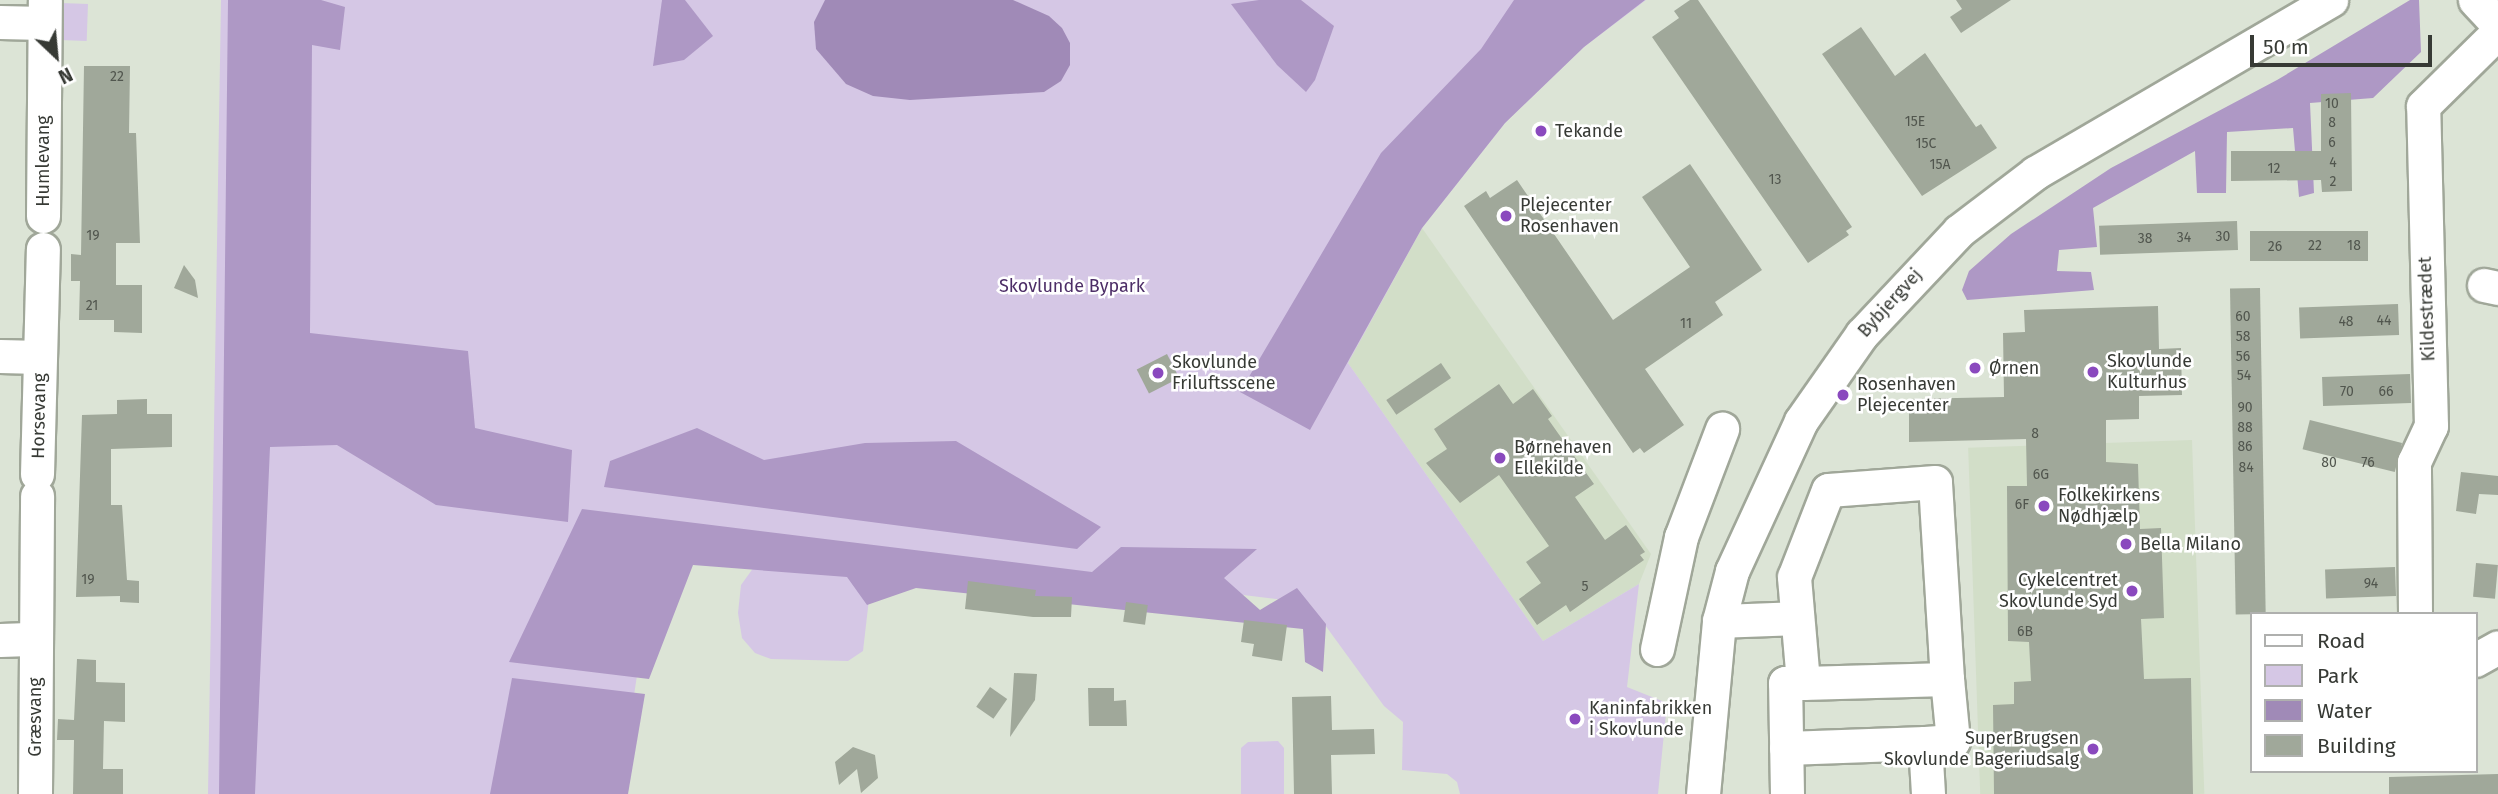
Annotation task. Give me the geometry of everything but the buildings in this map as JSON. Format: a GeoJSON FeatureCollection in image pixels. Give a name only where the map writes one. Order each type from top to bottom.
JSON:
{"type":"FeatureCollection","features":[{"type":"Feature","properties":{"kind":"street","name":"Bybjergvej"},"geometry":{"type":"LineString","coordinates":[[1703,794],[1719,621],[1732,570],[1757,509],[1801,421],[1843,359],[1902,287],[1959,231],[2035,173],[2331,0]]}},
{"type":"Feature","properties":{"kind":"street"},"geometry":{"type":"LineString","coordinates":[[2475,0],[2498,24]]}},
{"type":"Feature","properties":{"kind":"street","name":"Humlevang"},"geometry":{"type":"LineString","coordinates":[[0,22],[44,11],[43,216]]}},
{"type":"Feature","properties":{"kind":"street","name":"Kildestrædet"},"geometry":{"type":"LineString","coordinates":[[2415,612],[2414,462],[2431,426],[2423,106],[2498,32]]}},
{"type":"Feature","properties":{"kind":"street","name":"Horsevang"},"geometry":{"type":"LineString","coordinates":[[37,485],[43,248]]}},
{"type":"Feature","properties":{"kind":"street","name":"Horsevang"},"geometry":{"type":"LineString","coordinates":[[0,356],[40,357]]}},
{"type":"Feature","properties":{"kind":"street"},"geometry":{"type":"LineString","coordinates":[[1657,649],[1681,537],[1722,429]]}},
{"type":"Feature","properties":{"kind":"street"},"geometry":{"type":"LineString","coordinates":[[1786,748],[1953,741],[1935,482],[1828,491],[1800,554],[1794,577],[1803,683]]}},
{"type":"Feature","properties":{"kind":"street","name":"Græsvang"},"geometry":{"type":"LineString","coordinates":[[35,794],[37,485]]}},
{"type":"Feature","properties":{"kind":"street"},"geometry":{"type":"LineString","coordinates":[[1719,621],[1796,618]]}},
{"type":"Feature","properties":{"kind":"street"},"geometry":{"type":"LineString","coordinates":[[0,640],[36,639]]}},
{"type":"Feature","properties":{"kind":"street"},"geometry":{"type":"LineString","coordinates":[[2477,659],[2498,647]]}},
{"type":"Feature","properties":{"kind":"street"},"geometry":{"type":"LineString","coordinates":[[1787,794],[1785,683],[1947,679]]}},
{"type":"Feature","properties":{"kind":"street"},"geometry":{"type":"LineString","coordinates":[[1925,743],[1928,794]]}},
{"type":"Feature","properties":{"kind":"shaded area"},"geometry":{"type":"Polygon","coordinates":[[[228,0],[321,0],[345,7],[340,50],[312,45],[310,333],[468,351],[475,428],[572,450],[568,522],[436,505],[337,445],[270,447],[255,794],[219,794],[228,0]]]}},
{"type":"Feature","properties":{"kind":"shaded area"},"geometry":{"type":"Polygon","coordinates":[[[662,0],[685,0],[713,36],[684,60],[653,66],[662,0]]]}},
{"type":"Feature","properties":{"kind":"shaded area"},"geometry":{"type":"Polygon","coordinates":[[[1259,0],[1301,0],[1334,26],[1315,80],[1306,92],[1277,65],[1231,4],[1259,0]]]}},
{"type":"Feature","properties":{"kind":"shaded area"},"geometry":{"type":"Polygon","coordinates":[[[1514,0],[1645,0],[1584,47],[1505,123],[1422,228],[1310,430],[1240,392],[1381,153],[1481,49],[1514,0]]]}},
{"type":"Feature","properties":{"kind":"shaded area"},"geometry":{"type":"Polygon","coordinates":[[[2410,0],[2419,0],[2421,52],[2373,98],[2310,103],[2314,193],[2299,197],[2293,128],[2227,132],[2226,193],[2197,193],[2195,151],[2093,208],[2097,247],[2059,250],[2057,271],[2091,272],[2094,290],[1967,300],[1962,290],[1969,271],[2011,234],[2111,168],[2277,80],[2410,0]]]}},
{"type":"Feature","properties":{"kind":"shaded area","name":"Børnehaven Ellekilde"},"geometry":{"type":"Polygon","coordinates":[[[1422,228],[1651,554],[1639,584],[1543,641],[1348,363],[1422,228]]]}},
{"type":"Feature","properties":{"kind":"shaded area"},"geometry":{"type":"Polygon","coordinates":[[[697,428],[764,460],[865,443],[956,441],[1101,527],[1077,549],[604,487],[610,461],[697,428]]]}},
{"type":"Feature","properties":{"kind":"shaded area"},"geometry":{"type":"Polygon","coordinates":[[[2192,440],[2204,794],[1980,794],[1968,448],[2192,440]]]}},
{"type":"Feature","properties":{"kind":"shaded area"},"geometry":{"type":"Polygon","coordinates":[[[582,509],[1092,572],[1121,547],[1257,549],[1224,578],[1260,610],[1297,588],[1326,624],[1323,672],[1305,662],[1303,629],[916,588],[867,605],[847,577],[693,565],[649,679],[509,662],[582,509]]]}},
{"type":"Feature","properties":{"kind":"shaded area"},"geometry":{"type":"Polygon","coordinates":[[[512,678],[645,694],[628,794],[490,794],[512,678]]]}},
{"type":"Feature","properties":{"kind":"green space","name":"Skovlunde Bypark"},"geometry":{"type":"Polygon","coordinates":[[[221,0],[1646,0],[1584,47],[1505,123],[1422,228],[1348,363],[1543,641],[1639,584],[1627,687],[1667,703],[1658,794],[1460,794],[1457,782],[1447,774],[1402,770],[1403,722],[1384,706],[1309,603],[660,524],[619,794],[208,794],[221,0]]]}},
{"type":"Feature","properties":{"kind":"green space"},"geometry":{"type":"Polygon","coordinates":[[[61,3],[88,4],[87,41],[60,40],[61,3]]]}},
{"type":"Feature","properties":{"kind":"green space"},"geometry":{"type":"Polygon","coordinates":[[[754,567],[847,567],[869,599],[863,651],[848,661],[771,659],[755,653],[742,638],[738,613],[741,585],[754,567]]]}},
{"type":"Feature","properties":{"kind":"green space"},"geometry":{"type":"Polygon","coordinates":[[[1278,741],[1284,748],[1284,794],[1241,794],[1241,748],[1248,742],[1278,741]]]}},
{"type":"Feature","properties":{"kind":"water"},"geometry":{"type":"Polygon","coordinates":[[[825,0],[1013,0],[1049,16],[1062,28],[1070,43],[1070,65],[1061,81],[1044,92],[910,100],[873,96],[846,84],[816,49],[814,22],[825,0]]]}},
{"type":"Feature","properties":{"kind":"place","name":"Tekande"},"geometry":{"type":"Point","coordinates":[1541,131]}},
{"type":"Feature","properties":{"kind":"place","name":"Plejecenter Rosenhaven"},"geometry":{"type":"Point","coordinates":[1506,216]}},
{"type":"Feature","properties":{"kind":"place","name":"Ørnen"},"geometry":{"type":"Point","coordinates":[1975,368]}},
{"type":"Feature","properties":{"kind":"place","name":"Skovlunde Kulturhus"},"geometry":{"type":"Point","coordinates":[2093,372]}},
{"type":"Feature","properties":{"kind":"place","name":"Skovlunde Friluftsscene"},"geometry":{"type":"Point","coordinates":[1158,373]}},
{"type":"Feature","properties":{"kind":"place","name":"Rosenhaven Plejecenter"},"geometry":{"type":"Point","coordinates":[1843,395]}},
{"type":"Feature","properties":{"kind":"place","name":"Børnehaven Ellekilde"},"geometry":{"type":"Point","coordinates":[1500,458]}},
{"type":"Feature","properties":{"kind":"place","name":"Folkekirkens Nødhjælp"},"geometry":{"type":"Point","coordinates":[2044,506]}},
{"type":"Feature","properties":{"kind":"place","name":"Bella Milano"},"geometry":{"type":"Point","coordinates":[2126,544]}},
{"type":"Feature","properties":{"kind":"place","name":"Cykelcentret Skovlunde Syd"},"geometry":{"type":"Point","coordinates":[2132,591]}},
{"type":"Feature","properties":{"kind":"place","name":"Kaninfabrikken i Skovlunde"},"geometry":{"type":"Point","coordinates":[1575,719]}},
{"type":"Feature","properties":{"kind":"place","name":"SuperBrugsen Skovlunde Bageriudsalg"},"geometry":{"type":"Point","coordinates":[2093,749]}}]}
